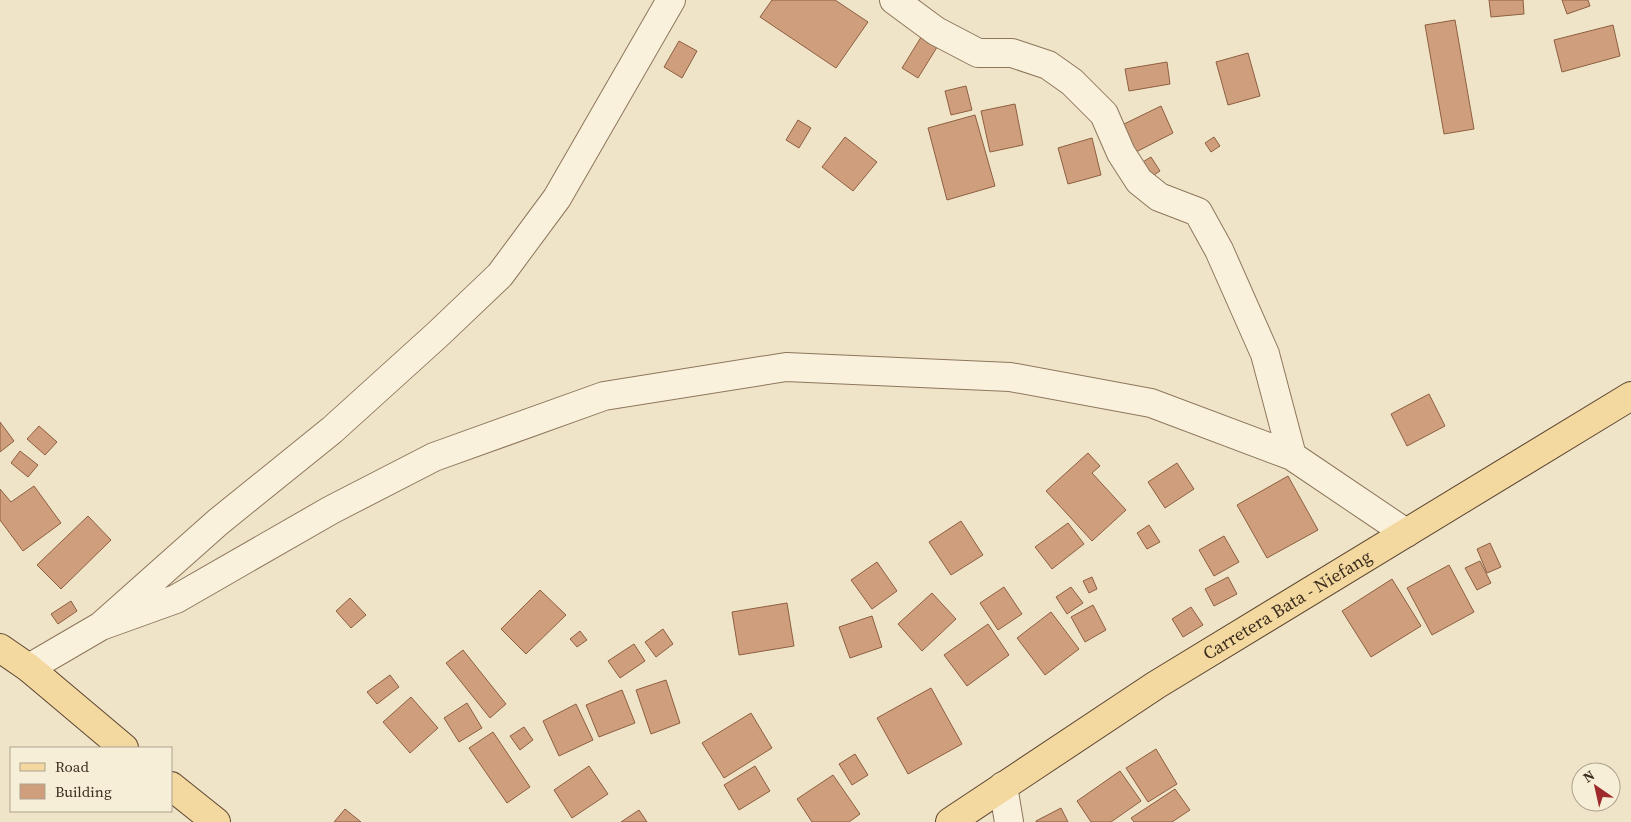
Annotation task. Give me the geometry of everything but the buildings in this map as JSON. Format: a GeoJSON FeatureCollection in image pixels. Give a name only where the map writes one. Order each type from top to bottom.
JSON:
{"type":"FeatureCollection","features":[{"type":"Feature","properties":{"kind":"main road","name":"Carretera Bata - Niefang"},"geometry":{"type":"LineString","coordinates":[[950,822],[1156,685],[1631,396]]}},
{"type":"Feature","properties":{"kind":"main road"},"geometry":{"type":"LineString","coordinates":[[0,648],[29,668],[123,747]]}},
{"type":"Feature","properties":{"kind":"main road"},"geometry":{"type":"LineString","coordinates":[[172,787],[216,822]]}},
{"type":"Feature","properties":{"kind":"street"},"geometry":{"type":"LineString","coordinates":[[29,668],[100,626],[218,522],[332,430],[500,275],[557,198],[671,0]]}},
{"type":"Feature","properties":{"kind":"street"},"geometry":{"type":"LineString","coordinates":[[894,0],[936,31],[978,53],[1012,53],[1048,65],[1072,82],[1104,114],[1138,181],[1159,197],[1198,212],[1219,250],[1265,354],[1292,456]]}},
{"type":"Feature","properties":{"kind":"street"},"geometry":{"type":"LineString","coordinates":[[100,626],[176,599],[331,510],[434,457],[604,396],[786,367],[1010,377],[1151,403],[1292,456],[1406,533]]}},
{"type":"Feature","properties":{"kind":"street"},"geometry":{"type":"LineString","coordinates":[[1002,786],[1009,822]]}}]}
